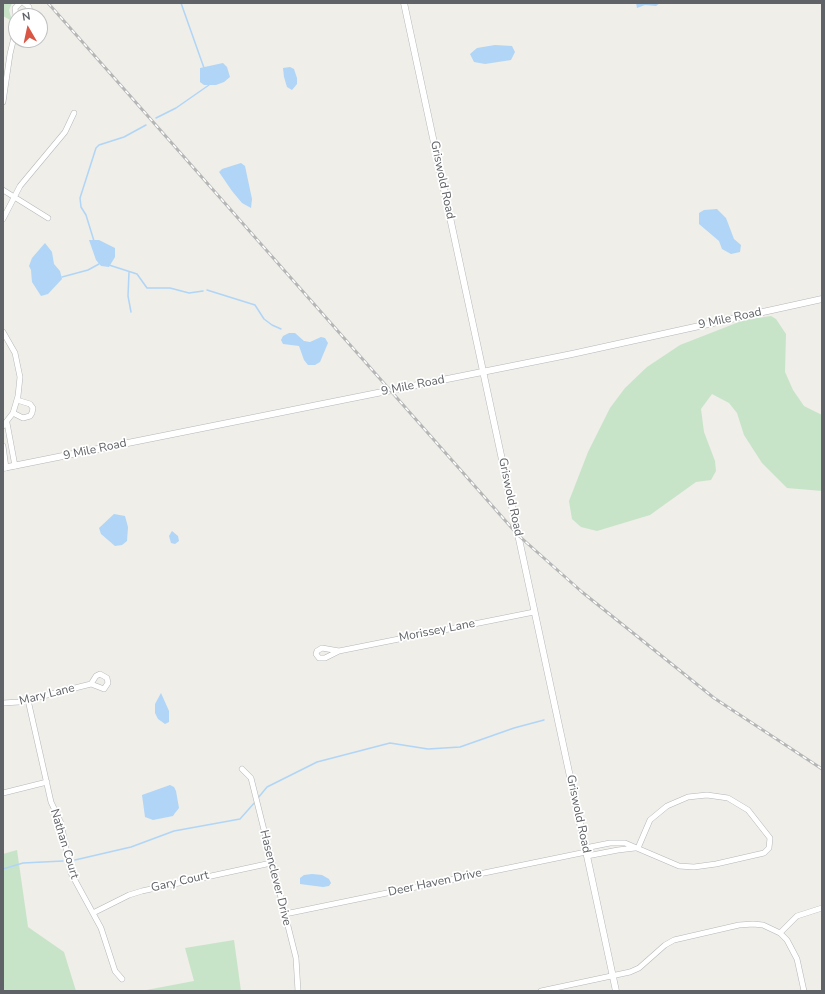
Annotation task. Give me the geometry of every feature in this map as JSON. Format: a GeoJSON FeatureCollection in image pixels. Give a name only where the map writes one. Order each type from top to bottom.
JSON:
{"type":"FeatureCollection","features":[{"type":"Feature","properties":{"kind":"street","name":"Griswold Road"},"geometry":{"type":"LineString","coordinates":[[404,3],[616,991]]}},
{"type":"Feature","properties":{"kind":"street"},"geometry":{"type":"LineString","coordinates":[[3,102],[11,48]]}},
{"type":"Feature","properties":{"kind":"street"},"geometry":{"type":"LineString","coordinates":[[3,219],[14,196],[28,176],[65,132],[74,113]]}},
{"type":"Feature","properties":{"kind":"street"},"geometry":{"type":"LineString","coordinates":[[3,190],[48,218]]}},
{"type":"Feature","properties":{"kind":"street","name":"9 Mile Road"},"geometry":{"type":"LineString","coordinates":[[5,468],[483,372],[822,299]]}},
{"type":"Feature","properties":{"kind":"street"},"geometry":{"type":"LineString","coordinates":[[3,332],[15,353],[20,378],[17,400],[13,413],[5,425],[15,466]]}},
{"type":"Feature","properties":{"kind":"street"},"geometry":{"type":"LineString","coordinates":[[13,413],[23,418],[32,414],[33,408],[30,404],[17,400]]}},
{"type":"Feature","properties":{"kind":"street"},"geometry":{"type":"LineString","coordinates":[[3,446],[5,468]]}},
{"type":"Feature","properties":{"kind":"street","name":"Morissey Lane"},"geometry":{"type":"LineString","coordinates":[[339,651],[534,612]]}},
{"type":"Feature","properties":{"kind":"street","name":"Mary Lane"},"geometry":{"type":"LineString","coordinates":[[3,703],[28,700],[91,684]]}},
{"type":"Feature","properties":{"kind":"street","name":"Nathan Court"},"geometry":{"type":"LineString","coordinates":[[28,700],[51,802],[60,823],[71,873],[101,928],[115,971],[122,979]]}},
{"type":"Feature","properties":{"kind":"street","name":"Hasenclever Drive"},"geometry":{"type":"LineString","coordinates":[[242,770],[251,778],[270,862],[296,958],[298,991]]}},
{"type":"Feature","properties":{"kind":"street"},"geometry":{"type":"LineString","coordinates":[[3,793],[47,782]]}},
{"type":"Feature","properties":{"kind":"street"},"geometry":{"type":"LineString","coordinates":[[586,852],[615,843],[625,843],[679,866],[694,868],[764,853],[769,848],[770,838],[748,810],[728,798],[707,795],[688,797],[667,806],[650,820],[638,848]]}},
{"type":"Feature","properties":{"kind":"street"},"geometry":{"type":"LineString","coordinates":[[586,852],[638,848]]}},
{"type":"Feature","properties":{"kind":"street","name":"Deer Haven Drive"},"geometry":{"type":"LineString","coordinates":[[284,914],[586,852]]}},
{"type":"Feature","properties":{"kind":"street","name":"Gary Court"},"geometry":{"type":"LineString","coordinates":[[93,913],[129,895],[142,891],[270,862]]}},
{"type":"Feature","properties":{"kind":"street"},"geometry":{"type":"LineString","coordinates":[[780,932],[797,916],[822,908]]}},
{"type":"Feature","properties":{"kind":"street"},"geometry":{"type":"LineString","coordinates":[[541,991],[612,976],[639,968],[661,948],[674,940],[739,925],[763,926],[780,932],[794,950],[804,991]]}},
{"type":"Feature","properties":{"kind":"green space"},"geometry":{"type":"Polygon","coordinates":[[[3,3],[12,3],[10,8],[8,8],[8,19],[3,16],[3,3]]]}},
{"type":"Feature","properties":{"kind":"green space"},"geometry":{"type":"Polygon","coordinates":[[[771,316],[776,319],[786,334],[785,372],[793,390],[804,406],[822,415],[822,491],[787,488],[762,463],[744,435],[737,413],[729,403],[712,394],[701,409],[704,432],[715,461],[716,471],[711,480],[696,482],[650,515],[597,531],[581,527],[572,519],[569,501],[588,452],[610,408],[625,388],[647,367],[680,345],[744,320],[771,316]]]}},
{"type":"Feature","properties":{"kind":"green space"},"geometry":{"type":"Polygon","coordinates":[[[17,850],[28,927],[64,952],[76,991],[3,991],[3,854],[17,850]]]}},
{"type":"Feature","properties":{"kind":"green space"},"geometry":{"type":"Polygon","coordinates":[[[234,940],[241,991],[141,991],[194,981],[185,948],[234,940]]]}},
{"type":"Feature","properties":{"kind":"water"},"geometry":{"type":"Polygon","coordinates":[[[636,3],[660,3],[656,6],[645,5],[637,8],[636,3]]]}},
{"type":"Feature","properties":{"kind":"water"},"geometry":{"type":"Polygon","coordinates":[[[495,45],[512,46],[515,52],[511,60],[485,64],[474,62],[470,54],[477,48],[495,45]]]}},
{"type":"Feature","properties":{"kind":"water"},"geometry":{"type":"Polygon","coordinates":[[[223,63],[227,67],[230,77],[224,82],[216,85],[204,85],[200,82],[200,68],[223,63]]]}},
{"type":"Feature","properties":{"kind":"water"},"geometry":{"type":"Polygon","coordinates":[[[290,67],[294,69],[297,78],[297,84],[292,90],[287,87],[283,68],[290,67]]]}},
{"type":"Feature","properties":{"kind":"water"},"geometry":{"type":"Polygon","coordinates":[[[241,163],[245,166],[252,199],[251,208],[242,203],[219,172],[222,169],[241,163]]]}},
{"type":"Feature","properties":{"kind":"water"},"geometry":{"type":"Polygon","coordinates":[[[717,209],[726,218],[734,239],[741,245],[740,252],[731,254],[722,249],[719,241],[699,224],[699,213],[704,210],[717,209]]]}},
{"type":"Feature","properties":{"kind":"water"},"geometry":{"type":"Polygon","coordinates":[[[89,240],[99,240],[115,248],[115,257],[109,267],[101,266],[96,260],[89,240]]]}},
{"type":"Feature","properties":{"kind":"water"},"geometry":{"type":"Polygon","coordinates":[[[45,243],[52,252],[54,264],[60,271],[62,279],[48,294],[41,296],[32,282],[31,270],[29,266],[32,258],[45,243]]]}},
{"type":"Feature","properties":{"kind":"water"},"geometry":{"type":"Polygon","coordinates":[[[289,333],[295,333],[304,341],[310,342],[321,337],[325,338],[328,343],[320,362],[315,365],[308,365],[304,360],[299,346],[283,344],[281,340],[283,336],[289,333]]]}},
{"type":"Feature","properties":{"kind":"water"},"geometry":{"type":"Polygon","coordinates":[[[114,514],[125,516],[128,527],[127,541],[122,545],[115,546],[101,534],[99,528],[114,514]]]}},
{"type":"Feature","properties":{"kind":"water"},"geometry":{"type":"Polygon","coordinates":[[[172,531],[178,536],[179,541],[175,544],[171,543],[169,536],[172,531]]]}},
{"type":"Feature","properties":{"kind":"water"},"geometry":{"type":"Polygon","coordinates":[[[161,693],[169,711],[169,722],[165,724],[158,719],[155,713],[155,704],[161,693]]]}},
{"type":"Feature","properties":{"kind":"water"},"geometry":{"type":"Polygon","coordinates":[[[170,785],[174,787],[176,791],[179,808],[173,816],[153,820],[145,817],[142,795],[170,785]]]}},
{"type":"Feature","properties":{"kind":"water"},"geometry":{"type":"Polygon","coordinates":[[[304,875],[322,875],[329,879],[331,883],[329,886],[323,887],[300,884],[300,878],[304,875]]]}},
{"type":"Feature","properties":{"kind":"waterway"},"geometry":{"type":"LineString","coordinates":[[181,3],[204,68]]}},
{"type":"Feature","properties":{"kind":"waterway"},"geometry":{"type":"LineString","coordinates":[[156,118],[176,108],[209,85],[209,83]]}},
{"type":"Feature","properties":{"kind":"waterway"},"geometry":{"type":"LineString","coordinates":[[94,241],[86,215],[81,207],[80,198],[96,148],[99,145],[124,137],[146,125]]}},
{"type":"Feature","properties":{"kind":"waterway"},"geometry":{"type":"LineString","coordinates":[[62,277],[88,270],[99,264]]}},
{"type":"Feature","properties":{"kind":"waterway"},"geometry":{"type":"LineString","coordinates":[[109,265],[137,274],[147,288],[170,288],[189,293],[203,291]]}},
{"type":"Feature","properties":{"kind":"waterway"},"geometry":{"type":"LineString","coordinates":[[129,272],[128,296],[131,312]]}},
{"type":"Feature","properties":{"kind":"waterway"},"geometry":{"type":"LineString","coordinates":[[207,290],[255,305],[264,319],[281,329]]}},
{"type":"Feature","properties":{"kind":"waterway"},"geometry":{"type":"LineString","coordinates":[[258,798],[267,787],[317,762],[390,743],[428,749],[460,747],[514,728],[544,720]]}},
{"type":"Feature","properties":{"kind":"waterway"},"geometry":{"type":"LineString","coordinates":[[75,860],[131,847],[174,831],[240,819],[256,801]]}},
{"type":"Feature","properties":{"kind":"waterway"},"geometry":{"type":"LineString","coordinates":[[3,869],[23,863],[63,861]]}},
{"type":"Feature","properties":{"kind":"railway"},"geometry":{"type":"LineString","coordinates":[[48,3],[518,535],[582,592],[714,698],[822,769]]}}]}
